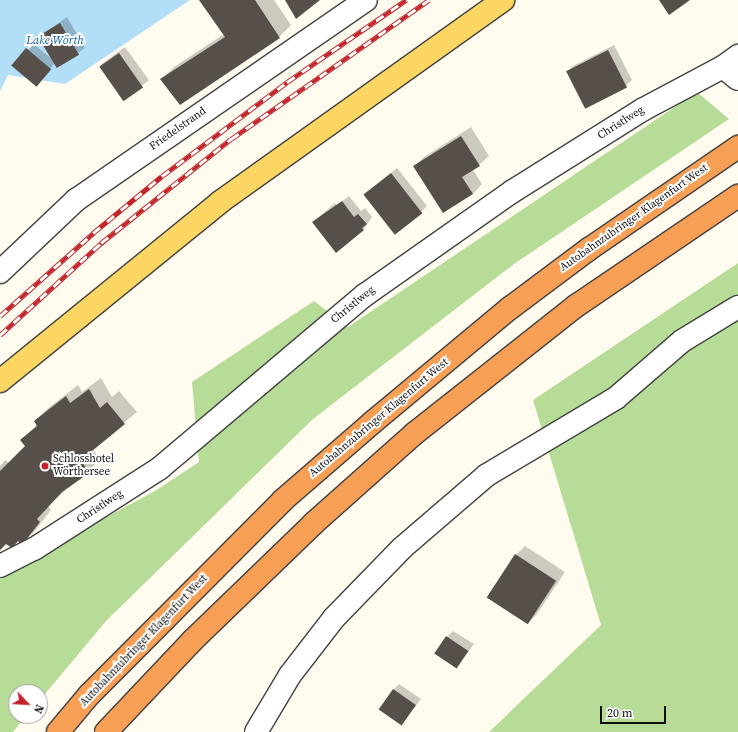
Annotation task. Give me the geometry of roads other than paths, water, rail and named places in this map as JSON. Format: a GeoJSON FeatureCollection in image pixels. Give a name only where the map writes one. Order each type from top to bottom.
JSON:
{"type":"FeatureCollection","features":[{"type":"Feature","properties":{"kind":"highway","name":"Autobahnzubringer Klagenfurt West"},"geometry":{"type":"LineString","coordinates":[[58,732],[90,695],[283,500],[373,422],[516,303],[588,249],[731,152]]}},
{"type":"Feature","properties":{"kind":"highway"},"geometry":{"type":"LineString","coordinates":[[106,732],[193,640],[303,533],[415,433],[576,306],[738,196]]}},
{"type":"Feature","properties":{"kind":"main road"},"geometry":{"type":"LineString","coordinates":[[0,381],[220,202],[503,0]]}},
{"type":"Feature","properties":{"kind":"street","name":"Friedelstrand"},"geometry":{"type":"LineString","coordinates":[[0,272],[76,200],[366,0]]}},
{"type":"Feature","properties":{"kind":"street","name":"Christlweg"},"geometry":{"type":"LineString","coordinates":[[0,566],[34,549],[160,468],[365,294],[513,191],[642,110],[733,67]]}},
{"type":"Feature","properties":{"kind":"street"},"geometry":{"type":"LineString","coordinates":[[256,732],[290,675],[334,618],[402,548],[487,475],[616,398],[682,341],[738,307]]}},
{"type":"Feature","properties":{"kind":"water","name":"Lake Wörth"},"geometry":{"type":"Polygon","coordinates":[[[0,0],[190,0],[65,84],[8,75],[0,91],[0,0]]]}},
{"type":"Feature","properties":{"kind":"railway"},"geometry":{"type":"LineString","coordinates":[[0,316],[93,233],[162,176],[287,82],[406,0]]}},
{"type":"Feature","properties":{"kind":"railway"},"geometry":{"type":"LineString","coordinates":[[0,335],[101,243],[231,139],[429,0]]}},
{"type":"Feature","properties":{"kind":"place","name":"Schlosshotel Wörthersee"},"geometry":{"type":"Point","coordinates":[45,466]}}]}
